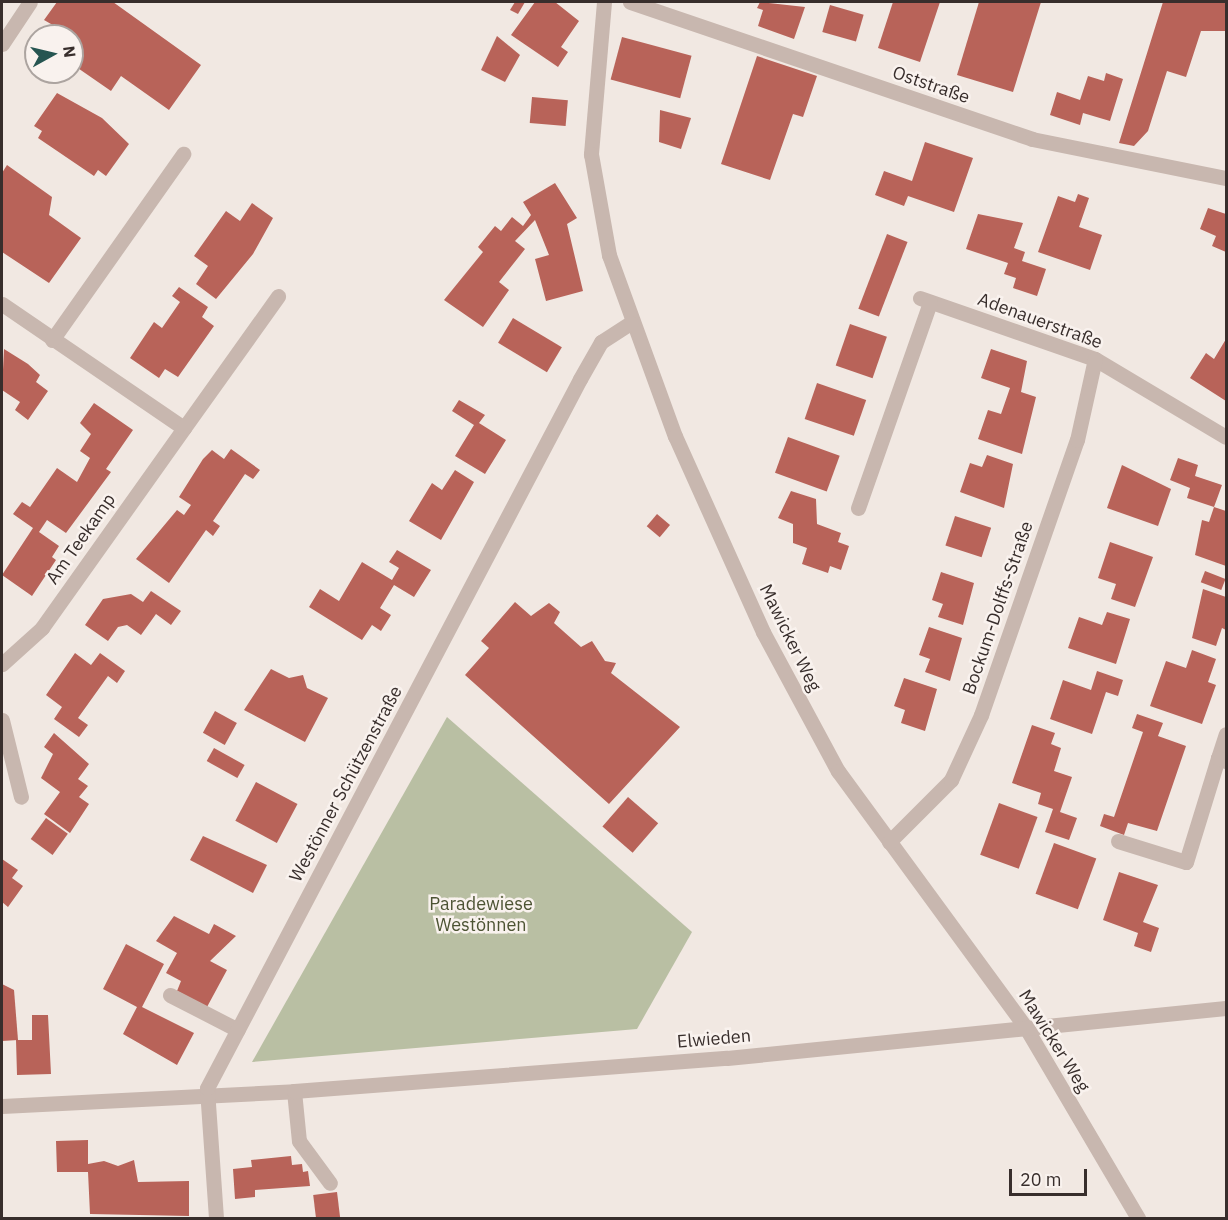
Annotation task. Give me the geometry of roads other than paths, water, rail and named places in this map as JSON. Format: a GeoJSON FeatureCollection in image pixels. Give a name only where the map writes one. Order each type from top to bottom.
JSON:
{"type":"FeatureCollection","features":[{"type":"Feature","properties":{"kind":"street"},"geometry":{"type":"LineString","coordinates":[[2,44],[30,2]]}},
{"type":"Feature","properties":{"kind":"street","name":"Mawicker Weg"},"geometry":{"type":"LineString","coordinates":[[604,2],[591,154],[609,255],[630,323],[763,632],[838,771],[1026,1028],[1138,1218]]}},
{"type":"Feature","properties":{"kind":"street","name":"Oststraße"},"geometry":{"type":"LineString","coordinates":[[630,2],[1032,139],[1227,178]]}},
{"type":"Feature","properties":{"kind":"street"},"geometry":{"type":"LineString","coordinates":[[52,340],[183,154]]}},
{"type":"Feature","properties":{"kind":"street","name":"Am Teekamp"},"geometry":{"type":"LineString","coordinates":[[2,664],[42,628],[278,296]]}},
{"type":"Feature","properties":{"kind":"street","name":"Adenauerstraße"},"geometry":{"type":"LineString","coordinates":[[858,508],[925,300],[1095,359],[1227,437]]}},
{"type":"Feature","properties":{"kind":"street"},"geometry":{"type":"LineString","coordinates":[[2,304],[184,428]]}},
{"type":"Feature","properties":{"kind":"street","name":"Westönner Schützenstraße"},"geometry":{"type":"LineString","coordinates":[[204,1096],[580,379],[601,342],[630,323]]}},
{"type":"Feature","properties":{"kind":"street","name":"Bockum-Dolffs-Straße"},"geometry":{"type":"LineString","coordinates":[[889,842],[951,780],[981,715],[1077,440],[1095,359]]}},
{"type":"Feature","properties":{"kind":"street"},"geometry":{"type":"LineString","coordinates":[[2,720],[21,797]]}},
{"type":"Feature","properties":{"kind":"street"},"geometry":{"type":"LineString","coordinates":[[1118,841],[1186,862],[1222,760],[1227,734]]}},
{"type":"Feature","properties":{"kind":"street"},"geometry":{"type":"LineString","coordinates":[[170,995],[238,1030]]}},
{"type":"Feature","properties":{"kind":"street","name":"Elwieden"},"geometry":{"type":"LineString","coordinates":[[204,1096],[294,1091],[1026,1028],[1227,1008]]}},
{"type":"Feature","properties":{"kind":"street"},"geometry":{"type":"LineString","coordinates":[[294,1091],[299,1141],[330,1183]]}},
{"type":"Feature","properties":{"kind":"street"},"geometry":{"type":"LineString","coordinates":[[2,1106],[204,1096],[216,1218]]}},
{"type":"Feature","properties":{"kind":"park label","name":"Paradewiese Westönnen"},"geometry":{"type":"Point","coordinates":[481,915]}}]}
